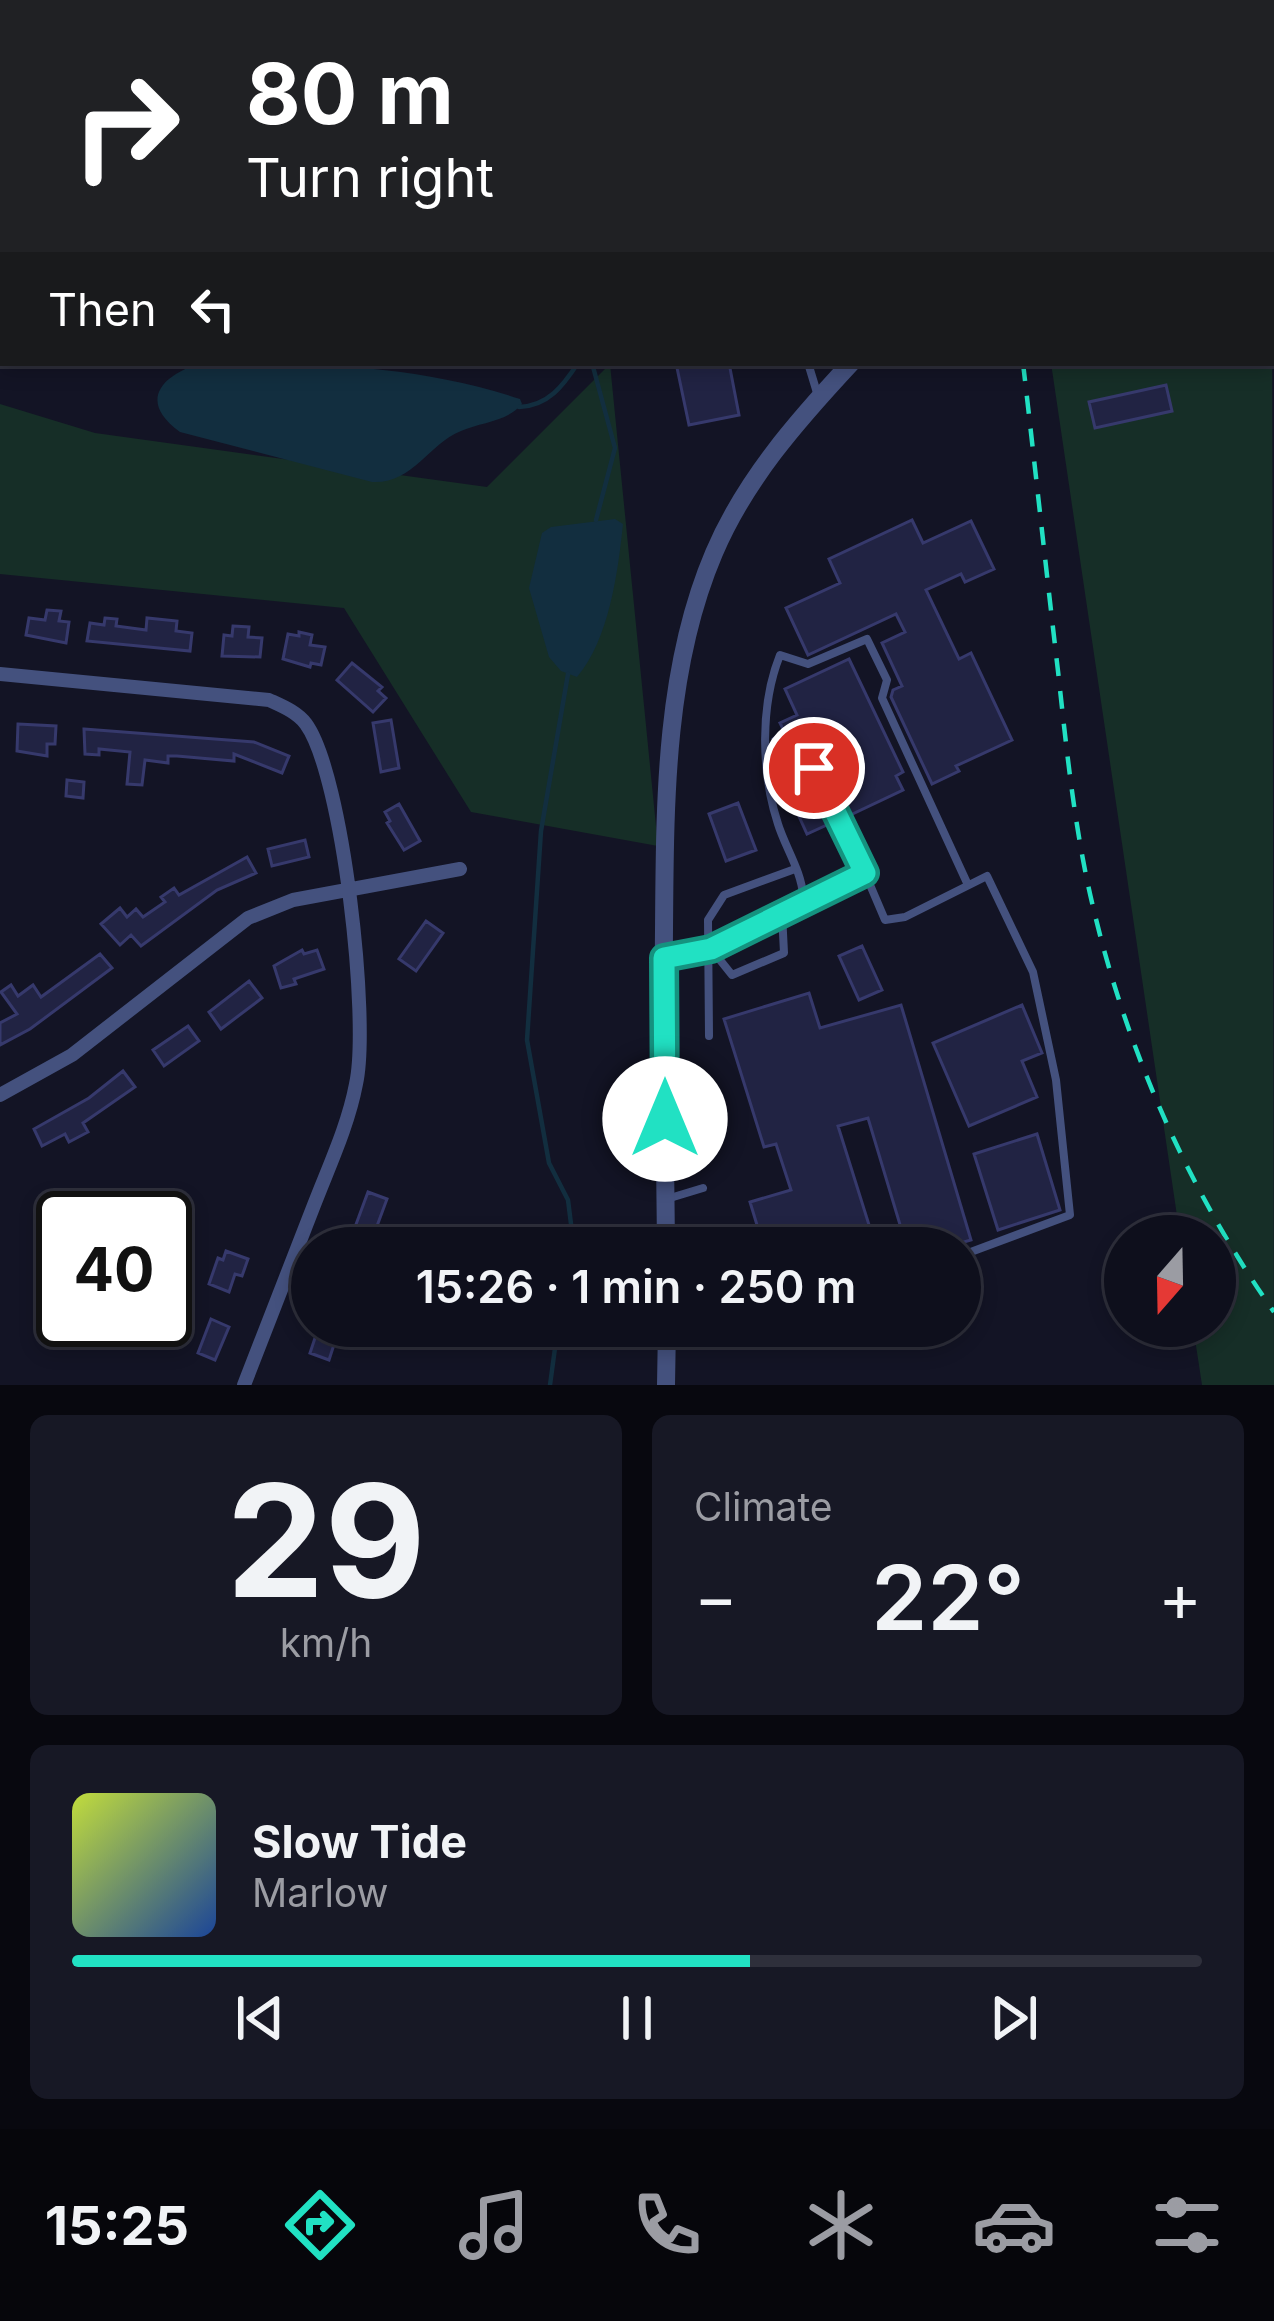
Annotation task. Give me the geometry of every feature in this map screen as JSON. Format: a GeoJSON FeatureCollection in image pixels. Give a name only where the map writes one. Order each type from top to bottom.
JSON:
{"type":"FeatureCollection","features":[{"type":"Feature","properties":{"kind":"street"},"geometry":{"type":"LineString","coordinates":[[666,1227],[669,771],[684,659],[713,554],[741,499],[848,366]]}},
{"type":"Feature","properties":{"kind":"street"},"geometry":{"type":"LineString","coordinates":[[0,674],[268,700],[306,723],[316,744],[333,796],[362,1009],[356,1087],[244,1385]]}},
{"type":"Feature","properties":{"kind":"street"},"geometry":{"type":"LineString","coordinates":[[0,1095],[73,1055],[248,918],[293,900],[460,869]]}},
{"type":"Feature","properties":{"kind":"street"},"geometry":{"type":"LineString","coordinates":[[666,1385],[667,1347]]}},
{"type":"Feature","properties":{"kind":"lane"},"geometry":{"type":"LineString","coordinates":[[809,366],[819,398]]}},
{"type":"Feature","properties":{"kind":"lane"},"geometry":{"type":"LineString","coordinates":[[797,904],[803,896],[802,886],[776,819],[767,760],[766,708],[776,665],[780,655],[808,664],[867,640],[887,680],[882,698],[968,885]]}},
{"type":"Feature","properties":{"kind":"lane"},"geometry":{"type":"LineString","coordinates":[[814,768],[885,920],[905,917],[988,876],[1033,972],[1056,1080],[1070,1215],[981,1248]]}},
{"type":"Feature","properties":{"kind":"lane"},"geometry":{"type":"LineString","coordinates":[[709,1036],[708,920],[724,895],[795,869]]}},
{"type":"Feature","properties":{"kind":"lane"},"geometry":{"type":"LineString","coordinates":[[664,958],[711,949],[865,873]]}},
{"type":"Feature","properties":{"kind":"lane"},"geometry":{"type":"LineString","coordinates":[[711,949],[732,975],[784,953],[782,913]]}},
{"type":"Feature","properties":{"kind":"lane"},"geometry":{"type":"LineString","coordinates":[[665,1199],[703,1188]]}},
{"type":"Feature","properties":{"kind":"green space"},"geometry":{"type":"Polygon","coordinates":[[[610,366],[658,846],[471,812],[344,608],[0,574],[0,404],[95,433],[487,487],[610,366]]]}},
{"type":"Feature","properties":{"kind":"green space"},"geometry":{"type":"Polygon","coordinates":[[[1051,366],[1272,366],[1274,1385],[1202,1385],[1196,1347],[1236,1347],[1236,1215],[1177,1215],[1051,366]]]}},
{"type":"Feature","properties":{"kind":"water"},"geometry":{"type":"Polygon","coordinates":[[[334,366],[402,372],[481,387],[520,399],[522,404],[501,418],[449,437],[398,477],[372,482],[180,432],[167,421],[157,400],[166,382],[187,368],[334,366]]]}},
{"type":"Feature","properties":{"kind":"water"},"geometry":{"type":"Polygon","coordinates":[[[615,519],[623,524],[610,605],[597,644],[577,677],[561,671],[549,657],[529,588],[542,533],[551,527],[615,519]]]}},
{"type":"Feature","properties":{"kind":"building"},"geometry":{"type":"Polygon","coordinates":[[[677,366],[730,366],[739,415],[689,425],[677,366]]]}},
{"type":"Feature","properties":{"kind":"building"},"geometry":{"type":"Polygon","coordinates":[[[1166,385],[1172,411],[1095,428],[1089,402],[1166,385]]]}},
{"type":"Feature","properties":{"kind":"building"},"geometry":{"type":"Polygon","coordinates":[[[912,520],[923,543],[971,521],[994,569],[965,582],[961,574],[926,590],[959,659],[971,653],[1012,740],[956,766],[959,771],[932,784],[891,697],[902,686],[882,643],[905,632],[896,614],[808,655],[786,608],[840,583],[829,559],[912,520]]]}},
{"type":"Feature","properties":{"kind":"building"},"geometry":{"type":"Polygon","coordinates":[[[47,610],[61,611],[59,621],[69,622],[66,643],[26,635],[29,618],[45,620],[47,610]]]}},
{"type":"Feature","properties":{"kind":"building"},"geometry":{"type":"Polygon","coordinates":[[[105,618],[117,619],[116,626],[146,630],[147,618],[177,621],[176,631],[192,633],[190,651],[87,641],[90,623],[104,625],[105,618]]]}},
{"type":"Feature","properties":{"kind":"building"},"geometry":{"type":"Polygon","coordinates":[[[233,626],[249,627],[248,637],[262,638],[260,657],[222,656],[224,635],[232,636],[233,626]]]}},
{"type":"Feature","properties":{"kind":"building"},"geometry":{"type":"Polygon","coordinates":[[[299,632],[312,635],[310,645],[325,647],[321,665],[311,663],[310,667],[283,659],[288,634],[299,636],[299,632]]]}},
{"type":"Feature","properties":{"kind":"building"},"geometry":{"type":"Polygon","coordinates":[[[849,659],[903,772],[896,776],[903,790],[846,817],[810,743],[782,757],[773,739],[784,731],[780,723],[797,715],[785,689],[849,659]]]}},
{"type":"Feature","properties":{"kind":"building"},"geometry":{"type":"Polygon","coordinates":[[[352,663],[382,687],[378,691],[386,698],[373,712],[337,680],[352,663]]]}},
{"type":"Feature","properties":{"kind":"building"},"geometry":{"type":"Polygon","coordinates":[[[391,720],[399,768],[381,772],[373,723],[391,720]]]}},
{"type":"Feature","properties":{"kind":"building"},"geometry":{"type":"Polygon","coordinates":[[[18,724],[56,726],[55,744],[47,744],[47,756],[17,751],[18,724]]]}},
{"type":"Feature","properties":{"kind":"building"},"geometry":{"type":"Polygon","coordinates":[[[84,729],[254,742],[289,756],[282,773],[234,754],[234,761],[168,756],[168,763],[145,760],[142,785],[127,784],[130,752],[99,749],[99,755],[85,754],[84,729]]]}},
{"type":"Feature","properties":{"kind":"building"},"geometry":{"type":"Polygon","coordinates":[[[67,780],[84,782],[83,798],[66,796],[67,780]]]}},
{"type":"Feature","properties":{"kind":"building"},"geometry":{"type":"Polygon","coordinates":[[[815,790],[831,823],[807,834],[792,801],[815,790]]]}},
{"type":"Feature","properties":{"kind":"building"},"geometry":{"type":"Polygon","coordinates":[[[738,803],[756,850],[726,861],[709,814],[738,803]]]}},
{"type":"Feature","properties":{"kind":"building"},"geometry":{"type":"Polygon","coordinates":[[[399,804],[420,841],[404,850],[385,812],[399,804]]]}},
{"type":"Feature","properties":{"kind":"building"},"geometry":{"type":"Polygon","coordinates":[[[305,840],[309,857],[272,866],[268,849],[305,840]]]}},
{"type":"Feature","properties":{"kind":"building"},"geometry":{"type":"Polygon","coordinates":[[[247,857],[256,873],[217,890],[141,946],[131,935],[120,945],[101,924],[120,908],[127,917],[136,909],[143,917],[165,902],[161,897],[174,888],[179,895],[247,857]]]}},
{"type":"Feature","properties":{"kind":"building"},"geometry":{"type":"Polygon","coordinates":[[[426,921],[443,933],[416,971],[399,959],[426,921]]]}},
{"type":"Feature","properties":{"kind":"building"},"geometry":{"type":"Polygon","coordinates":[[[862,946],[882,990],[859,1000],[839,956],[862,946]]]}},
{"type":"Feature","properties":{"kind":"building"},"geometry":{"type":"Polygon","coordinates":[[[302,950],[304,954],[317,950],[324,969],[281,988],[274,966],[302,950]]]}},
{"type":"Feature","properties":{"kind":"building"},"geometry":{"type":"Polygon","coordinates":[[[100,954],[112,968],[30,1029],[0,1045],[0,1023],[17,1014],[1,992],[11,985],[18,996],[33,985],[41,997],[100,954]]]}},
{"type":"Feature","properties":{"kind":"building"},"geometry":{"type":"Polygon","coordinates":[[[249,981],[262,998],[221,1029],[209,1012],[249,981]]]}},
{"type":"Feature","properties":{"kind":"building"},"geometry":{"type":"Polygon","coordinates":[[[809,993],[820,1028],[901,1005],[967,1227],[901,1227],[868,1118],[838,1126],[870,1227],[758,1227],[750,1202],[791,1190],[776,1144],[764,1147],[724,1019],[809,993]]]}},
{"type":"Feature","properties":{"kind":"building"},"geometry":{"type":"Polygon","coordinates":[[[1022,1005],[1042,1053],[1022,1061],[1037,1097],[969,1126],[933,1043],[1022,1005]]]}},
{"type":"Feature","properties":{"kind":"building"},"geometry":{"type":"Polygon","coordinates":[[[188,1026],[199,1041],[164,1066],[153,1050],[188,1026]]]}},
{"type":"Feature","properties":{"kind":"building"},"geometry":{"type":"Polygon","coordinates":[[[123,1071],[135,1087],[83,1123],[88,1132],[69,1142],[65,1134],[42,1146],[34,1129],[89,1098],[123,1071]]]}},
{"type":"Feature","properties":{"kind":"building"},"geometry":{"type":"Polygon","coordinates":[[[1037,1134],[1060,1210],[998,1230],[974,1154],[1037,1134]]]}},
{"type":"Feature","properties":{"kind":"building"},"geometry":{"type":"Polygon","coordinates":[[[368,1192],[387,1199],[377,1227],[355,1227],[368,1192]]]}},
{"type":"Feature","properties":{"kind":"building"},"geometry":{"type":"Polygon","coordinates":[[[226,1251],[248,1259],[242,1276],[235,1274],[229,1292],[209,1284],[218,1258],[223,1260],[226,1251]]]}},
{"type":"Feature","properties":{"kind":"building"},"geometry":{"type":"Polygon","coordinates":[[[211,1319],[229,1327],[215,1360],[198,1353],[211,1319]]]}},
{"type":"Feature","properties":{"kind":"building"},"geometry":{"type":"Polygon","coordinates":[[[312,1347],[333,1347],[329,1360],[310,1353],[312,1347]]]}},
{"type":"Feature","properties":{"kind":"waterway"},"geometry":{"type":"LineString","coordinates":[[519,407],[546,399],[576,366]]}},
{"type":"Feature","properties":{"kind":"waterway"},"geometry":{"type":"LineString","coordinates":[[593,366],[615,448],[596,520]]}},
{"type":"Feature","properties":{"kind":"waterway"},"geometry":{"type":"LineString","coordinates":[[568,674],[541,831],[527,1040],[549,1163],[568,1200],[571,1227]]}},
{"type":"Feature","properties":{"kind":"waterway"},"geometry":{"type":"LineString","coordinates":[[550,1385],[555,1347]]}},
{"type":"Feature","properties":{"kind":"railway"},"geometry":{"type":"LineString","coordinates":[[1023,366],[1072,794],[1109,968],[1166,1122],[1216,1220],[1274,1312]]}},
{"type":"Feature","properties":{"kind":"route"},"geometry":{"type":"LineString","coordinates":[[665,1119],[664,958],[711,949],[865,873],[814,768]]}}]}
